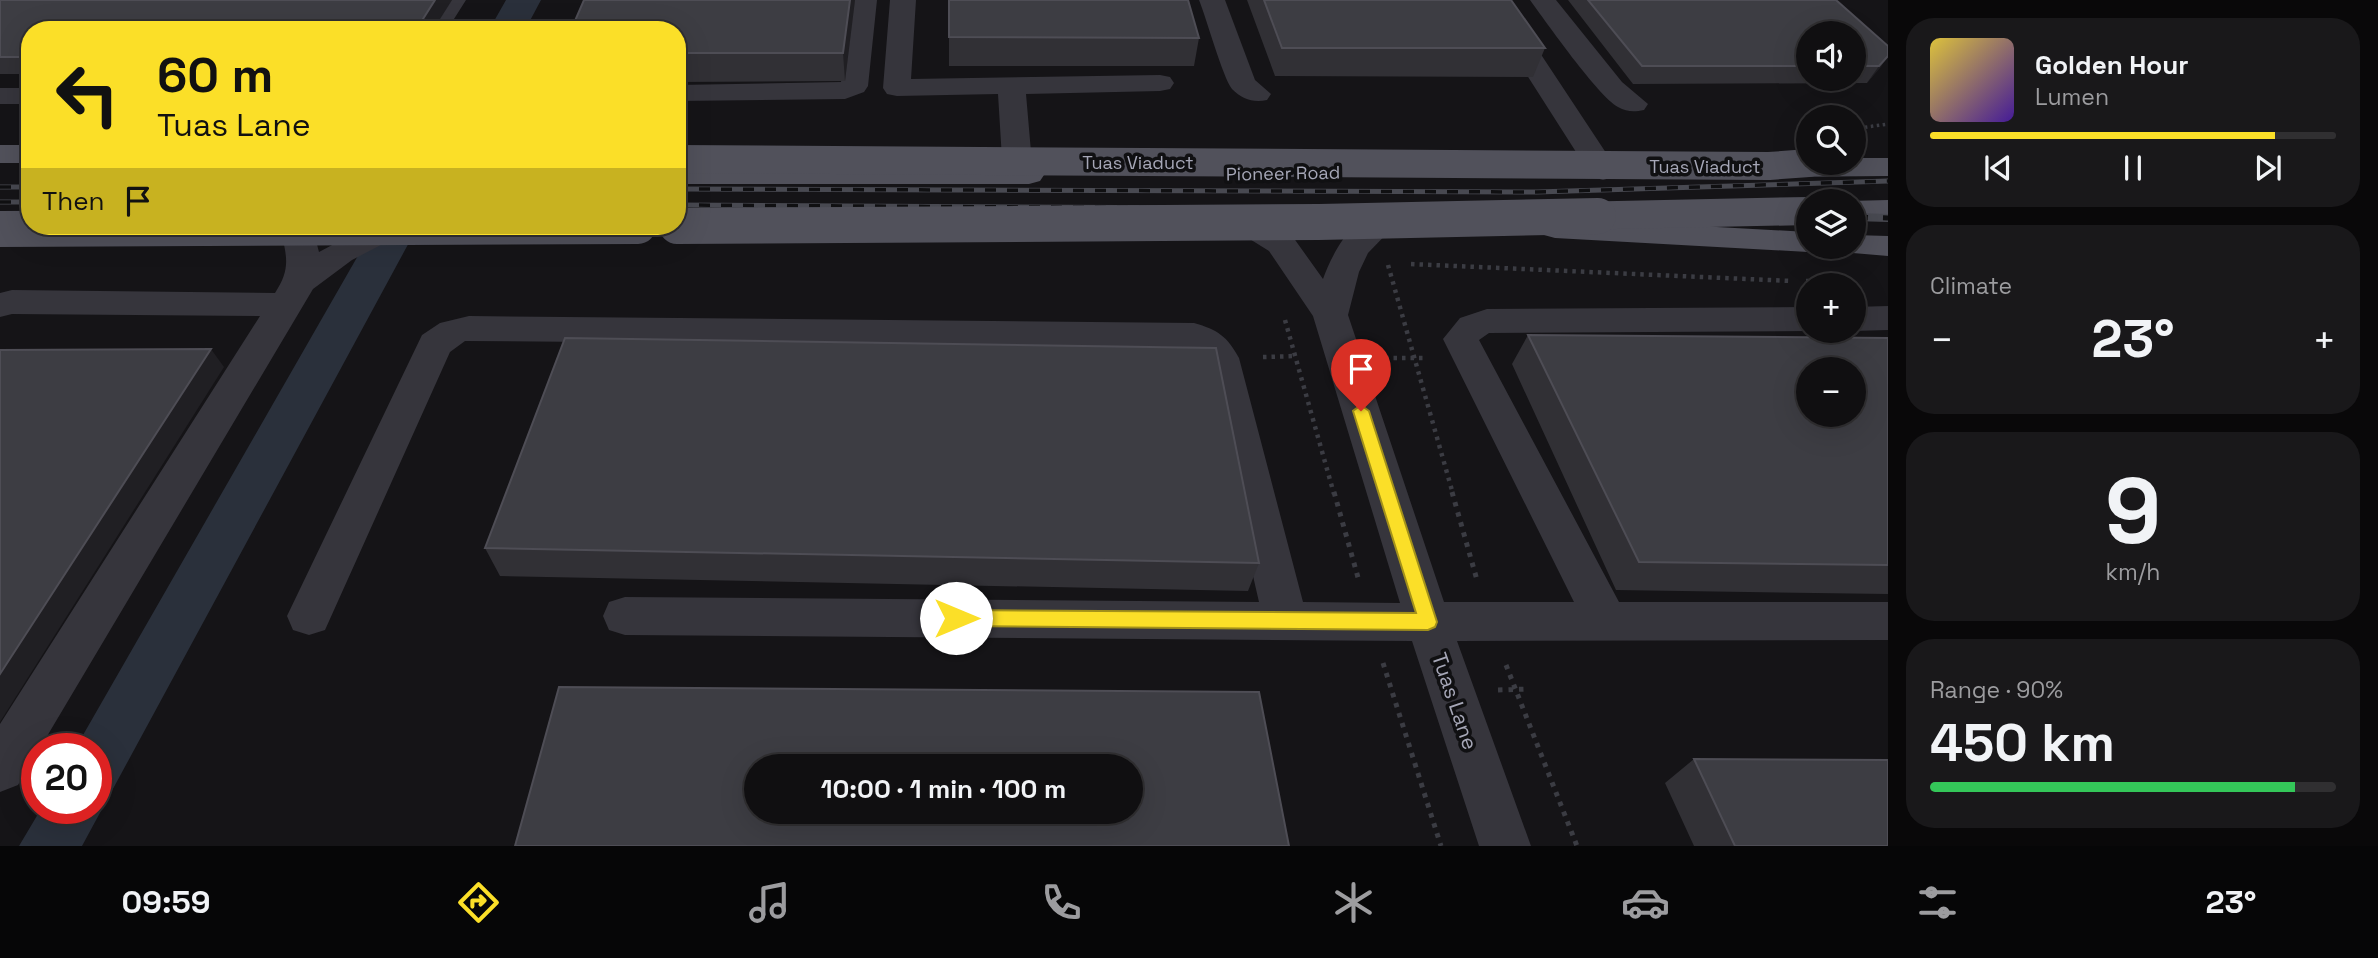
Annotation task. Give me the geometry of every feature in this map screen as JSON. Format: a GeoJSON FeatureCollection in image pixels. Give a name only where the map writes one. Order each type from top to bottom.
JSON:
{"type":"FeatureCollection","features":[{"type":"Feature","properties":{"kind":"main road"},"geometry":{"type":"LineString","coordinates":[[0,154],[21,154]]}},
{"type":"Feature","properties":{"kind":"main road"},"geometry":{"type":"LineString","coordinates":[[1866,158],[1888,155]]}},
{"type":"Feature","properties":{"kind":"main road","name":"Tuas Viaduct"},"geometry":{"type":"LineString","coordinates":[[686,159],[1755,166],[1796,164]]}},
{"type":"Feature","properties":{"kind":"main road","name":"Pioneer Road"},"geometry":{"type":"LineString","coordinates":[[686,175],[1018,175],[1888,167]]}},
{"type":"Feature","properties":{"kind":"main road"},"geometry":{"type":"LineString","coordinates":[[0,174],[21,174]]}},
{"type":"Feature","properties":{"kind":"main road"},"geometry":{"type":"LineString","coordinates":[[1866,210],[1888,209]]}},
{"type":"Feature","properties":{"kind":"main road"},"geometry":{"type":"LineString","coordinates":[[686,226],[1333,222],[1796,211]]}},
{"type":"Feature","properties":{"kind":"main road"},"geometry":{"type":"LineString","coordinates":[[686,216],[1236,216],[1385,219],[1796,241]]}},
{"type":"Feature","properties":{"kind":"main road"},"geometry":{"type":"LineString","coordinates":[[0,217],[21,217]]}},
{"type":"Feature","properties":{"kind":"main road"},"geometry":{"type":"LineString","coordinates":[[0,229],[21,229]]}},
{"type":"Feature","properties":{"kind":"main road"},"geometry":{"type":"LineString","coordinates":[[1866,246],[1888,247]]}},
{"type":"Feature","properties":{"kind":"street"},"geometry":{"type":"LineString","coordinates":[[440,21],[453,0]]}},
{"type":"Feature","properties":{"kind":"street"},"geometry":{"type":"LineString","coordinates":[[686,93],[845,92],[853,86],[864,0]]}},
{"type":"Feature","properties":{"kind":"street"},"geometry":{"type":"LineString","coordinates":[[904,0],[897,88],[1160,83]]}},
{"type":"Feature","properties":{"kind":"street"},"geometry":{"type":"LineString","coordinates":[[1212,0],[1243,84],[1257,94]]}},
{"type":"Feature","properties":{"kind":"street"},"geometry":{"type":"LineString","coordinates":[[1492,0],[1603,171]]}},
{"type":"Feature","properties":{"kind":"street"},"geometry":{"type":"LineString","coordinates":[[1543,0],[1612,88],[1634,104]]}},
{"type":"Feature","properties":{"kind":"street"},"geometry":{"type":"LineString","coordinates":[[1011,86],[1018,175]]}},
{"type":"Feature","properties":{"kind":"street"},"geometry":{"type":"LineString","coordinates":[[0,96],[21,96]]}},
{"type":"Feature","properties":{"kind":"street","name":"Tuas Lane"},"geometry":{"type":"LineString","coordinates":[[1236,216],[1281,244],[1330,315],[1428,622],[1505,846]]}},
{"type":"Feature","properties":{"kind":"street"},"geometry":{"type":"LineString","coordinates":[[1330,315],[1352,247],[1368,230],[1385,219]]}},
{"type":"Feature","properties":{"kind":"street"},"geometry":{"type":"LineString","coordinates":[[0,768],[292,293],[304,263],[298,235]]}},
{"type":"Feature","properties":{"kind":"street"},"geometry":{"type":"LineString","coordinates":[[0,305],[12,302],[292,293],[340,253],[375,235]]}},
{"type":"Feature","properties":{"kind":"street"},"geometry":{"type":"LineString","coordinates":[[1866,318],[1888,318]]}},
{"type":"Feature","properties":{"kind":"street"},"geometry":{"type":"LineString","coordinates":[[1606,622],[1461,339],[1465,331],[1474,324],[1487,321],[1796,319]]}},
{"type":"Feature","properties":{"kind":"street"},"geometry":{"type":"LineString","coordinates":[[309,616],[435,344],[453,332],[468,328],[1194,335],[1215,347],[1221,358],[1286,621]]}},
{"type":"Feature","properties":{"kind":"street"},"geometry":{"type":"LineString","coordinates":[[625,616],[1370,622],[1888,621]]}},
{"type":"Feature","properties":{"kind":"path"},"geometry":{"type":"LineString","coordinates":[[1866,127],[1888,124]]}},
{"type":"Feature","properties":{"kind":"path"},"geometry":{"type":"LineString","coordinates":[[1387,265],[1489,622],[1577,846]]}},
{"type":"Feature","properties":{"kind":"path"},"geometry":{"type":"LineString","coordinates":[[1284,316],[1370,622],[1441,846]]}},
{"type":"Feature","properties":{"kind":"shaded area"},"geometry":{"type":"Polygon","coordinates":[[[506,0],[541,0],[530,21],[494,21],[506,0]]]}},
{"type":"Feature","properties":{"kind":"shaded area"},"geometry":{"type":"Polygon","coordinates":[[[370,235],[413,235],[112,791],[112,733],[84,733],[370,235]]]}},
{"type":"Feature","properties":{"kind":"shaded area"},"geometry":{"type":"Polygon","coordinates":[[[32,824],[94,824],[82,846],[19,846],[32,824]]]}},
{"type":"Feature","properties":{"kind":"building"},"geometry":{"type":"Polygon","coordinates":[[[0,0],[435,0],[422,21],[21,21],[21,57],[0,57],[0,0]]]}},
{"type":"Feature","properties":{"kind":"building"},"geometry":{"type":"Polygon","coordinates":[[[584,0],[850,0],[843,53],[686,53],[686,21],[575,21],[584,0]]]}},
{"type":"Feature","properties":{"kind":"building"},"geometry":{"type":"Polygon","coordinates":[[[949,0],[1188,0],[1199,38],[949,37],[949,0]]]}},
{"type":"Feature","properties":{"kind":"building"},"geometry":{"type":"Polygon","coordinates":[[[1264,0],[1511,0],[1545,48],[1282,48],[1264,0]]]}},
{"type":"Feature","properties":{"kind":"building"},"geometry":{"type":"Polygon","coordinates":[[[1588,0],[1836,0],[1860,21],[1796,21],[1796,66],[1642,66],[1588,0]]]}},
{"type":"Feature","properties":{"kind":"building"},"geometry":{"type":"Polygon","coordinates":[[[1866,27],[1888,46],[1888,56],[1879,66],[1866,66],[1866,27]]]}},
{"type":"Feature","properties":{"kind":"building"},"geometry":{"type":"Polygon","coordinates":[[[1528,335],[1796,337],[1796,343],[1866,343],[1866,338],[1888,338],[1888,565],[1639,562],[1528,335]]]}},
{"type":"Feature","properties":{"kind":"building"},"geometry":{"type":"Polygon","coordinates":[[[565,338],[1216,348],[1259,563],[485,548],[565,338]]]}},
{"type":"Feature","properties":{"kind":"building"},"geometry":{"type":"Polygon","coordinates":[[[211,349],[0,674],[0,350],[211,349]]]}},
{"type":"Feature","properties":{"kind":"building"},"geometry":{"type":"Polygon","coordinates":[[[559,687],[1259,692],[1289,846],[515,846],[559,687]]]}},
{"type":"Feature","properties":{"kind":"building"},"geometry":{"type":"Polygon","coordinates":[[[1694,759],[1888,760],[1888,846],[1735,846],[1694,759]]]}},
{"type":"Feature","properties":{"kind":"railway"},"geometry":{"type":"LineString","coordinates":[[686,189],[1537,192],[1888,181]]}},
{"type":"Feature","properties":{"kind":"railway"},"geometry":{"type":"LineString","coordinates":[[0,187],[21,187]]}},
{"type":"Feature","properties":{"kind":"railway"},"geometry":{"type":"LineString","coordinates":[[0,202],[21,202]]}},
{"type":"Feature","properties":{"kind":"railway"},"geometry":{"type":"LineString","coordinates":[[686,205],[1564,210],[1796,216]]}},
{"type":"Feature","properties":{"kind":"railway"},"geometry":{"type":"LineString","coordinates":[[1869,217],[1853,217],[1888,218]]}},
{"type":"Feature","properties":{"kind":"route"},"geometry":{"type":"LineString","coordinates":[[956,618],[1428,622],[1361,411]]}}]}
